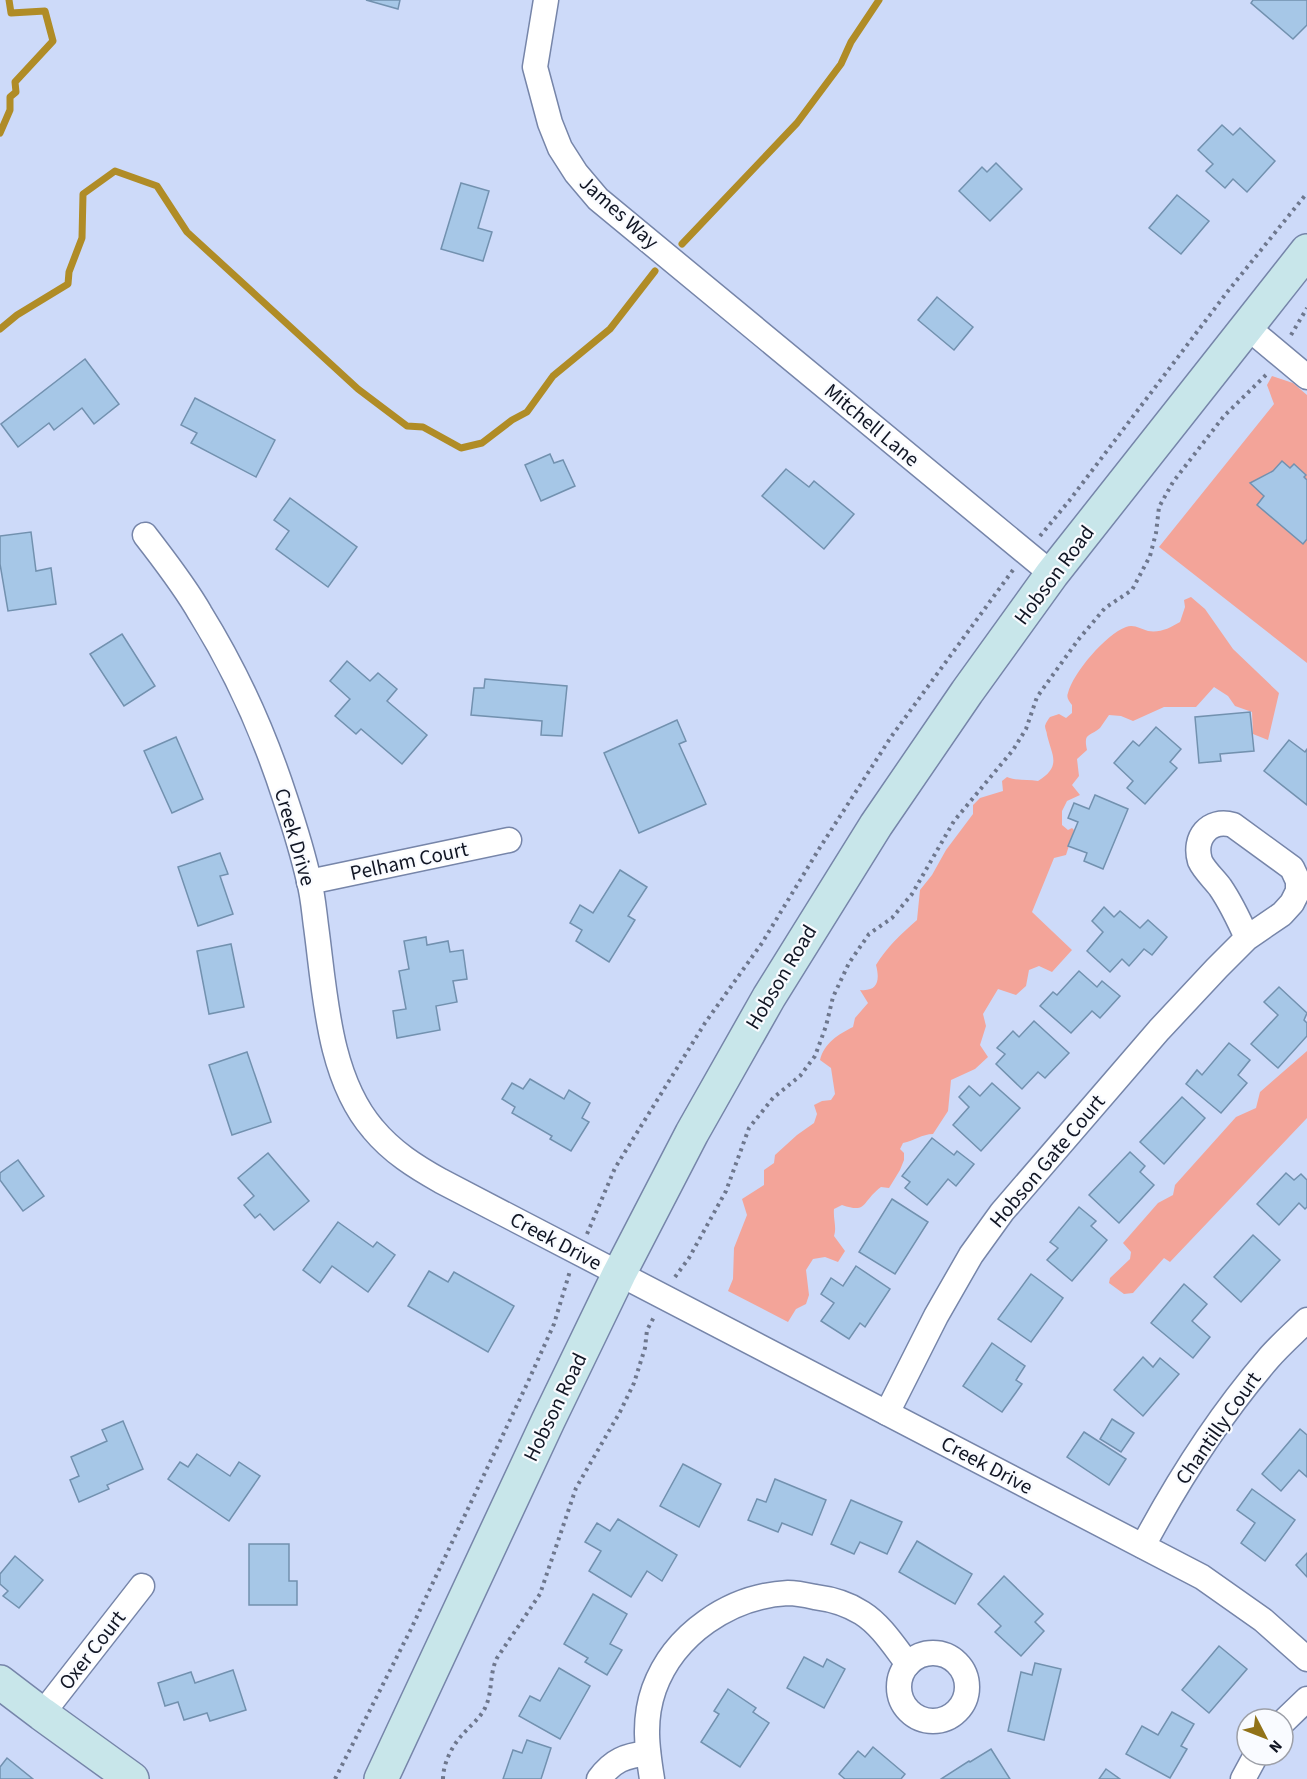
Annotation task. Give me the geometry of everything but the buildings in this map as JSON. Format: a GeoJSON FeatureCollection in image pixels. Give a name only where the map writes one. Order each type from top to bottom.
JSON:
{"type":"FeatureCollection","features":[{"type":"Feature","properties":{"kind":"main road","name":"Hobson Road"},"geometry":{"type":"LineString","coordinates":[[381,1779],[619,1274],[730,1062],[816,919],[876,825],[1052,574],[1307,251]]}},
{"type":"Feature","properties":{"kind":"main road"},"geometry":{"type":"LineString","coordinates":[[0,1682],[132,1779]]}},
{"type":"Feature","properties":{"kind":"street","name":"James Way"},"geometry":{"type":"LineString","coordinates":[[546,0],[535,67],[550,123],[560,148],[576,173],[598,199],[691,275]]}},
{"type":"Feature","properties":{"kind":"street","name":"Mitchell Lane"},"geometry":{"type":"LineString","coordinates":[[691,275],[1052,574]]}},
{"type":"Feature","properties":{"kind":"street"},"geometry":{"type":"LineString","coordinates":[[1247,327],[1307,377]]}},
{"type":"Feature","properties":{"kind":"street","name":"Creek Drive"},"geometry":{"type":"LineString","coordinates":[[145,535],[201,613],[238,680],[271,757],[286,800],[309,882],[329,1020],[340,1066],[352,1097],[373,1129],[393,1150],[418,1168],[1202,1577],[1263,1620],[1307,1659]]}},
{"type":"Feature","properties":{"kind":"street","name":"Hobson Gate Court"},"geometry":{"type":"LineString","coordinates":[[887,1413],[936,1316],[972,1255],[1002,1212],[1159,1030],[1247,938],[1282,914],[1292,903],[1298,891],[1298,881],[1292,868],[1242,831],[1224,823],[1215,823],[1202,837],[1198,850],[1201,863],[1233,908],[1247,938]]}},
{"type":"Feature","properties":{"kind":"street","name":"Pelham Court"},"geometry":{"type":"LineString","coordinates":[[309,882],[509,840]]}},
{"type":"Feature","properties":{"kind":"street","name":"Chantilly Court"},"geometry":{"type":"LineString","coordinates":[[1143,1546],[1163,1508],[1231,1404],[1269,1358],[1307,1320]]}},
{"type":"Feature","properties":{"kind":"street","name":"Oxer Court"},"geometry":{"type":"LineString","coordinates":[[42,1714],[142,1586]]}},
{"type":"Feature","properties":{"kind":"street"},"geometry":{"type":"LineString","coordinates":[[652,1779],[646,1741],[648,1710],[654,1688],[666,1663],[679,1646],[719,1613],[738,1605],[789,1593],[838,1601],[851,1606],[872,1620],[908,1664]]}},
{"type":"Feature","properties":{"kind":"street"},"geometry":{"type":"LineString","coordinates":[[1295,1710],[1307,1699]]}},
{"type":"Feature","properties":{"kind":"street"},"geometry":{"type":"LineString","coordinates":[[599,1779],[608,1766],[628,1756],[648,1753]]}},
{"type":"Feature","properties":{"kind":"path"},"geometry":{"type":"LineString","coordinates":[[1069,501],[1228,291],[1307,193]]}},
{"type":"Feature","properties":{"kind":"path"},"geometry":{"type":"LineString","coordinates":[[673,1280],[690,1258],[726,1191],[749,1128],[773,1098],[800,1076],[815,1056],[833,997],[849,963],[869,934],[892,918],[912,894],[954,821],[1013,750],[1026,729],[1037,697],[1078,640],[1106,608],[1132,590],[1150,556],[1159,507],[1173,482],[1224,416],[1266,375]]}},
{"type":"Feature","properties":{"kind":"path"},"geometry":{"type":"LineString","coordinates":[[443,1779],[446,1761],[459,1738],[473,1725],[485,1707],[489,1696],[492,1669],[497,1658],[540,1594],[576,1488],[620,1413],[634,1383],[645,1348],[647,1330],[654,1315]]}},
{"type":"Feature","properties":{"kind":"shaded area"},"geometry":{"type":"Polygon","coordinates":[[[1272,376],[1293,383],[1307,395],[1307,663],[1159,547],[1274,404],[1267,385],[1272,376]]]}},
{"type":"Feature","properties":{"kind":"shaded area"},"geometry":{"type":"Polygon","coordinates":[[[1191,597],[1205,609],[1233,649],[1279,693],[1268,740],[1253,734],[1252,712],[1235,706],[1228,696],[1214,687],[1196,707],[1164,707],[1133,721],[1121,716],[1109,715],[1100,728],[1088,736],[1087,750],[1077,759],[1079,776],[1072,785],[1080,795],[1067,801],[1062,811],[1062,825],[1068,830],[1072,828],[1074,830],[1066,855],[1054,858],[1032,912],[1072,950],[1052,972],[1039,966],[1029,970],[1026,986],[1016,995],[998,989],[983,1014],[986,1026],[980,1045],[988,1057],[975,1069],[951,1080],[948,1111],[933,1134],[903,1143],[900,1149],[904,1153],[904,1160],[889,1188],[881,1187],[860,1207],[842,1205],[834,1209],[834,1236],[845,1251],[838,1262],[825,1257],[813,1259],[806,1270],[809,1295],[806,1304],[796,1309],[788,1322],[728,1291],[733,1279],[734,1248],[747,1215],[742,1199],[764,1185],[764,1170],[774,1163],[775,1155],[814,1123],[817,1114],[814,1105],[831,1100],[835,1094],[831,1068],[820,1060],[822,1054],[833,1040],[853,1027],[855,1018],[868,1003],[860,990],[874,987],[878,976],[876,965],[895,941],[917,920],[920,890],[973,814],[973,805],[980,798],[1003,791],[1002,781],[1007,777],[1038,781],[1045,776],[1053,765],[1053,755],[1045,725],[1050,717],[1059,714],[1066,718],[1072,713],[1068,693],[1076,675],[1091,655],[1109,637],[1126,627],[1135,626],[1148,631],[1157,631],[1165,630],[1180,622],[1185,607],[1184,600],[1191,597]]]}},
{"type":"Feature","properties":{"kind":"shaded area"},"geometry":{"type":"Polygon","coordinates":[[[1307,1051],[1307,1118],[1170,1262],[1164,1258],[1133,1293],[1124,1294],[1109,1283],[1110,1278],[1130,1259],[1131,1252],[1123,1243],[1158,1203],[1173,1195],[1175,1185],[1236,1117],[1256,1108],[1260,1092],[1307,1051]]]}},
{"type":"Feature","properties":{"kind":"waterway"},"geometry":{"type":"LineString","coordinates":[[0,133],[10,110],[10,97],[16,92],[15,82],[53,41],[45,11],[11,13],[9,0]]}},
{"type":"Feature","properties":{"kind":"waterway"},"geometry":{"type":"LineString","coordinates":[[682,244],[797,123],[841,64],[851,42],[879,0]]}},
{"type":"Feature","properties":{"kind":"waterway"},"geometry":{"type":"LineString","coordinates":[[0,329],[17,315],[68,284],[69,272],[82,238],[83,194],[115,171],[157,186],[187,232],[358,389],[407,426],[423,427],[461,448],[482,443],[512,420],[527,412],[553,376],[610,329],[655,271]]}}]}
